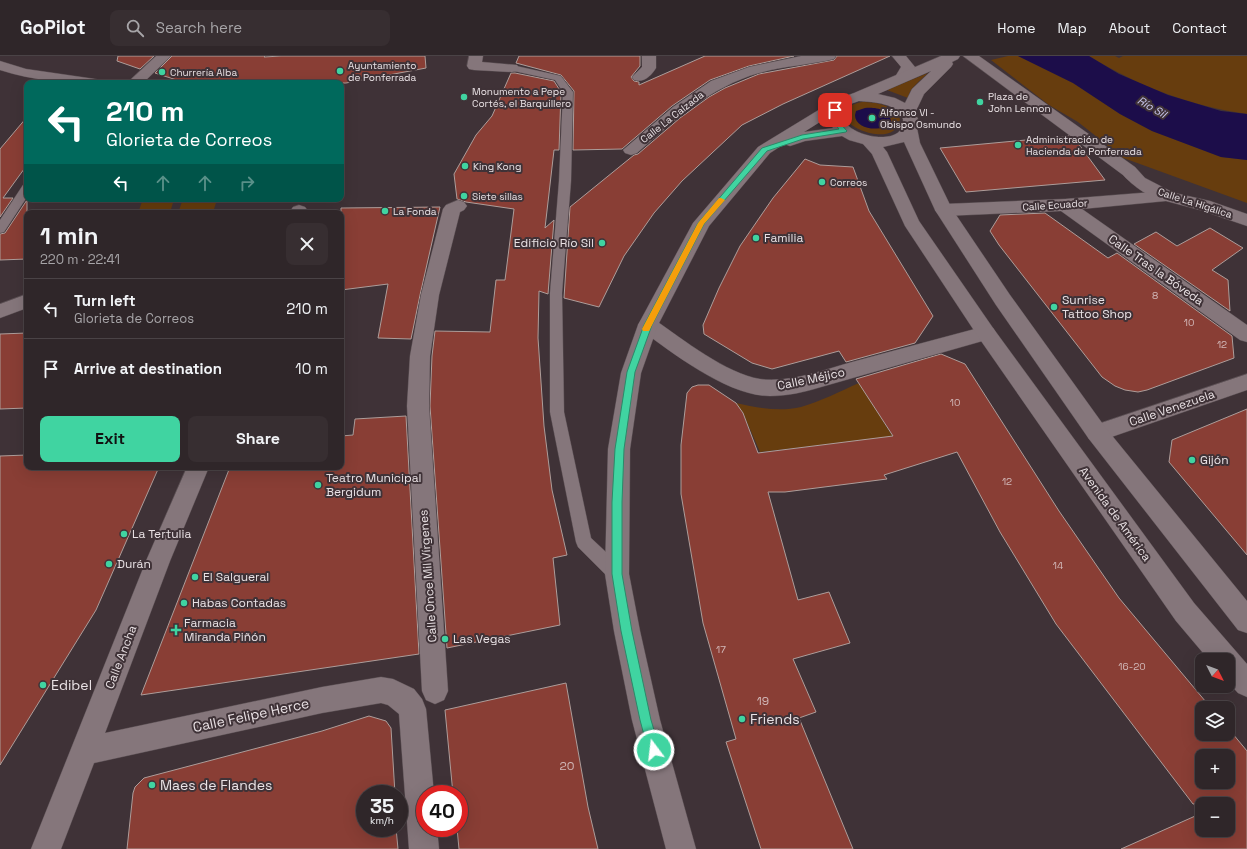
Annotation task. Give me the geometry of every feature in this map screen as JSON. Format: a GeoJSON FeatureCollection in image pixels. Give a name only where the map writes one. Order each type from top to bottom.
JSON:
{"type":"FeatureCollection","features":[{"type":"Feature","properties":{"kind":"street"},"geometry":{"type":"LineString","coordinates":[[6,67],[17,56]]}},
{"type":"Feature","properties":{"kind":"street"},"geometry":{"type":"LineString","coordinates":[[137,80],[164,56]]}},
{"type":"Feature","properties":{"kind":"street"},"geometry":{"type":"LineString","coordinates":[[638,77],[649,68],[649,56]]}},
{"type":"Feature","properties":{"kind":"street"},"geometry":{"type":"LineString","coordinates":[[751,56],[758,70]]}},
{"type":"Feature","properties":{"kind":"street","name":"Calle La Calzada"},"geometry":{"type":"LineString","coordinates":[[631,150],[687,103],[710,88],[730,78],[777,64],[829,56]]}},
{"type":"Feature","properties":{"kind":"street"},"geometry":{"type":"LineString","coordinates":[[899,56],[908,67],[902,77]]}},
{"type":"Feature","properties":{"kind":"street"},"geometry":{"type":"LineString","coordinates":[[681,849],[646,720],[627,631],[617,574],[619,449],[631,372],[648,325],[702,223],[764,150],[840,103],[858,97],[950,56]]}},
{"type":"Feature","properties":{"kind":"street"},"geometry":{"type":"LineString","coordinates":[[908,113],[917,92],[950,56]]}},
{"type":"Feature","properties":{"kind":"street","name":"Calle La Higálica"},"geometry":{"type":"LineString","coordinates":[[970,56],[1129,171],[1139,182],[1166,196],[1204,205],[1247,220]]}},
{"type":"Feature","properties":{"kind":"street"},"geometry":{"type":"LineString","coordinates":[[475,61],[512,68]]}},
{"type":"Feature","properties":{"kind":"street"},"geometry":{"type":"LineString","coordinates":[[6,67],[78,80]]}},
{"type":"Feature","properties":{"kind":"street"},"geometry":{"type":"LineString","coordinates":[[858,97],[883,99],[894,103],[908,113],[912,122],[910,130],[912,143],[944,210],[1002,300],[1097,433],[1247,621]]}},
{"type":"Feature","properties":{"kind":"street"},"geometry":{"type":"LineString","coordinates":[[840,103],[835,110],[835,121],[843,131],[854,137],[869,141],[891,141],[902,137],[910,130]]}},
{"type":"Feature","properties":{"kind":"street"},"geometry":{"type":"LineString","coordinates":[[764,150],[802,137],[843,131]]}},
{"type":"Feature","properties":{"kind":"street","name":"Avenida de América"},"geometry":{"type":"LineString","coordinates":[[869,141],[878,152],[911,222],[986,333],[1185,612],[1220,653]]}},
{"type":"Feature","properties":{"kind":"street","name":"Calle Ecuador"},"geometry":{"type":"LineString","coordinates":[[944,210],[1065,205],[1166,196]]}},
{"type":"Feature","properties":{"kind":"street","name":"Calle Tras la Bóveda"},"geometry":{"type":"LineString","coordinates":[[1065,205],[1247,335]]}},
{"type":"Feature","properties":{"kind":"street","name":"Calle Once Mil Vírgenes"},"geometry":{"type":"LineString","coordinates":[[435,691],[418,406],[420,356],[430,295],[450,216],[452,209],[458,206]]}},
{"type":"Feature","properties":{"kind":"street"},"geometry":{"type":"LineString","coordinates":[[969,308],[1002,300]]}},
{"type":"Feature","properties":{"kind":"street"},"geometry":{"type":"LineString","coordinates":[[0,311],[24,302]]}},
{"type":"Feature","properties":{"kind":"street","name":"Calle Méjico"},"geometry":{"type":"LineString","coordinates":[[648,325],[682,349],[736,379],[759,387],[782,387],[827,377],[986,333]]}},
{"type":"Feature","properties":{"kind":"street"},"geometry":{"type":"LineString","coordinates":[[1008,364],[1042,355]]}},
{"type":"Feature","properties":{"kind":"street","name":"Calle Venezuela"},"geometry":{"type":"LineString","coordinates":[[1097,433],[1247,382]]}},
{"type":"Feature","properties":{"kind":"street","name":"Calle Ancha"},"geometry":{"type":"LineString","coordinates":[[46,849],[158,561],[197,470]]}},
{"type":"Feature","properties":{"kind":"street","name":"Avenida de América"},"geometry":{"type":"LineString","coordinates":[[1235,670],[1247,684]]}},
{"type":"Feature","properties":{"kind":"street","name":"Calle Felipe Herce"},"geometry":{"type":"LineString","coordinates":[[84,751],[322,700],[381,690],[393,692],[404,699],[412,709],[424,849]]}},
{"type":"Feature","properties":{"kind":"lane"},"geometry":{"type":"LineString","coordinates":[[512,68],[558,78],[568,92],[565,182],[556,292],[557,412],[584,542],[617,574]]}},
{"type":"Feature","properties":{"kind":"lane"},"geometry":{"type":"LineString","coordinates":[[0,229],[24,193]]}},
{"type":"Feature","properties":{"kind":"shaded area"},"geometry":{"type":"Polygon","coordinates":[[[1008,56],[1018,56],[1073,83],[1120,114],[1152,131],[1221,157],[1247,160],[1247,203],[1118,156],[1106,144],[1078,122],[1049,105],[991,60],[1008,56]]]}},
{"type":"Feature","properties":{"kind":"shaded area"},"geometry":{"type":"Polygon","coordinates":[[[1089,56],[1115,56],[1119,58],[1123,56],[1247,56],[1247,114],[1205,106],[1165,93],[1126,77],[1089,56]]]}},
{"type":"Feature","properties":{"kind":"shaded area"},"geometry":{"type":"Polygon","coordinates":[[[928,73],[913,87],[908,98],[887,90],[928,73]]]}},
{"type":"Feature","properties":{"kind":"shaded area"},"geometry":{"type":"Polygon","coordinates":[[[862,102],[884,105],[893,110],[900,119],[895,130],[885,134],[872,133],[859,129],[849,123],[844,115],[848,108],[862,102]]]}},
{"type":"Feature","properties":{"kind":"shaded area"},"geometry":{"type":"Polygon","coordinates":[[[142,202],[173,202],[171,210],[139,210],[142,202]]]}},
{"type":"Feature","properties":{"kind":"shaded area"},"geometry":{"type":"Polygon","coordinates":[[[182,202],[216,202],[214,210],[179,210],[182,202]]]}},
{"type":"Feature","properties":{"kind":"shaded area"},"geometry":{"type":"Polygon","coordinates":[[[859,383],[893,437],[760,452],[743,413],[736,403],[768,409],[801,407],[859,383]]]}},
{"type":"Feature","properties":{"kind":"water","name":"Río Sil"},"geometry":{"type":"Polygon","coordinates":[[[1018,56],[1089,56],[1119,74],[1168,95],[1221,111],[1247,114],[1247,160],[1221,157],[1152,131],[1120,114],[1073,83],[1018,56]]]}},
{"type":"Feature","properties":{"kind":"water"},"geometry":{"type":"Polygon","coordinates":[[[865,108],[873,108],[885,112],[888,114],[891,122],[882,128],[876,129],[864,127],[856,120],[855,115],[856,111],[865,108]]]}},
{"type":"Feature","properties":{"kind":"building"},"geometry":{"type":"Polygon","coordinates":[[[118,56],[154,56],[140,69],[117,61],[118,56]]]}},
{"type":"Feature","properties":{"kind":"building"},"geometry":{"type":"Polygon","coordinates":[[[172,56],[425,56],[426,68],[346,83],[344,83],[344,80],[177,80],[155,73],[172,56]]]}},
{"type":"Feature","properties":{"kind":"building"},"geometry":{"type":"Polygon","coordinates":[[[519,56],[640,56],[640,66],[631,77],[634,81],[639,82],[639,85],[705,56],[794,56],[749,66],[710,80],[672,106],[622,149],[573,150],[574,91],[561,75],[516,63],[519,56]]]}},
{"type":"Feature","properties":{"kind":"building"},"geometry":{"type":"Polygon","coordinates":[[[837,56],[890,56],[783,104],[742,125],[682,181],[654,213],[624,256],[599,307],[564,298],[570,207],[634,155],[638,154],[680,118],[709,97],[725,88],[759,74],[834,60],[837,56]]]}},
{"type":"Feature","properties":{"kind":"building"},"geometry":{"type":"Polygon","coordinates":[[[511,73],[554,81],[561,92],[559,150],[554,150],[545,228],[554,220],[548,294],[539,291],[538,338],[544,426],[552,490],[567,555],[553,558],[560,625],[447,648],[430,406],[432,356],[435,331],[490,332],[496,280],[505,280],[514,209],[466,202],[457,199],[454,174],[476,135],[492,116],[511,73]]]}},
{"type":"Feature","properties":{"kind":"building"},"geometry":{"type":"Polygon","coordinates":[[[24,121],[24,169],[3,198],[13,198],[0,217],[0,149],[24,121]]]}},
{"type":"Feature","properties":{"kind":"building"},"geometry":{"type":"Polygon","coordinates":[[[1069,136],[1078,143],[1105,180],[966,192],[940,148],[1069,136]]]}},
{"type":"Feature","properties":{"kind":"building"},"geometry":{"type":"Polygon","coordinates":[[[805,159],[820,165],[853,167],[869,211],[933,316],[915,343],[846,362],[839,351],[772,369],[752,363],[704,334],[703,325],[719,288],[740,246],[773,198],[805,159]]]}},
{"type":"Feature","properties":{"kind":"building"},"geometry":{"type":"Polygon","coordinates":[[[27,202],[27,210],[24,210],[24,259],[0,260],[0,234],[5,233],[27,202]]]}},
{"type":"Feature","properties":{"kind":"building"},"geometry":{"type":"Polygon","coordinates":[[[440,207],[411,339],[378,338],[388,284],[344,290],[344,210],[341,210],[341,208],[440,207]]]}},
{"type":"Feature","properties":{"kind":"building"},"geometry":{"type":"Polygon","coordinates":[[[1045,213],[1108,258],[1117,253],[1232,336],[1234,358],[1138,392],[1125,390],[1115,386],[1102,377],[999,245],[990,231],[1000,215],[1045,213]]]}},
{"type":"Feature","properties":{"kind":"building"},"geometry":{"type":"Polygon","coordinates":[[[1210,228],[1243,248],[1212,270],[1228,280],[1230,311],[1134,244],[1156,232],[1177,246],[1210,228]]]}},
{"type":"Feature","properties":{"kind":"building"},"geometry":{"type":"Polygon","coordinates":[[[24,333],[24,408],[0,409],[0,334],[24,333]]]}},
{"type":"Feature","properties":{"kind":"building"},"geometry":{"type":"Polygon","coordinates":[[[941,354],[965,364],[1059,511],[1119,598],[1195,689],[1195,693],[1198,693],[1205,701],[1195,701],[1195,741],[1235,741],[1235,736],[1247,751],[1247,849],[1121,849],[1195,816],[1195,837],[1235,837],[1235,797],[1195,797],[1195,804],[1193,804],[1056,624],[1000,532],[957,452],[884,475],[887,479],[785,492],[768,492],[798,600],[829,592],[850,643],[793,659],[816,712],[799,718],[853,849],[761,849],[726,742],[736,739],[703,623],[681,494],[681,445],[687,393],[692,387],[698,385],[709,385],[736,403],[743,413],[758,453],[893,436],[856,379],[941,354]]]}},
{"type":"Feature","properties":{"kind":"building"},"geometry":{"type":"Polygon","coordinates":[[[1247,409],[1247,555],[1169,462],[1172,440],[1247,409]]]}},
{"type":"Feature","properties":{"kind":"building"},"geometry":{"type":"Polygon","coordinates":[[[406,416],[419,654],[141,695],[229,470],[344,470],[344,436],[353,435],[355,419],[406,416]]]}},
{"type":"Feature","properties":{"kind":"building"},"geometry":{"type":"Polygon","coordinates":[[[24,455],[24,470],[158,470],[96,610],[0,765],[0,456],[24,455]]]}},
{"type":"Feature","properties":{"kind":"building"},"geometry":{"type":"Polygon","coordinates":[[[566,683],[588,807],[598,849],[459,849],[458,837],[468,837],[468,785],[452,785],[445,710],[566,683]]]}},
{"type":"Feature","properties":{"kind":"building"},"geometry":{"type":"Polygon","coordinates":[[[369,716],[386,721],[391,728],[394,785],[356,785],[356,837],[397,837],[398,849],[127,849],[133,793],[135,787],[144,778],[322,731],[369,716]]]}},
{"type":"Feature","properties":{"kind":"slow traffic"},"geometry":{"type":"LineString","coordinates":[[646,329],[702,223],[721,200]]}},
{"type":"Feature","properties":{"kind":"place","name":"Ayuntamiento de Ponferrada"},"geometry":{"type":"Point","coordinates":[340,71]}},
{"type":"Feature","properties":{"kind":"place","name":"Churrería Alba"},"geometry":{"type":"Point","coordinates":[162,72]}},
{"type":"Feature","properties":{"kind":"place","name":"Monumento a Pepe Cortés, el Barquillero"},"geometry":{"type":"Point","coordinates":[464,97]}},
{"type":"Feature","properties":{"kind":"place","name":"Plaza de John Lennon"},"geometry":{"type":"Point","coordinates":[980,102]}},
{"type":"Feature","properties":{"kind":"place","name":"Alfonso VI - Obispo Osmundo"},"geometry":{"type":"Point","coordinates":[872,118]}},
{"type":"Feature","properties":{"kind":"place","name":"Administración de Hacienda de Ponferrada"},"geometry":{"type":"Point","coordinates":[1018,145]}},
{"type":"Feature","properties":{"kind":"place","name":"King Kong"},"geometry":{"type":"Point","coordinates":[465,166]}},
{"type":"Feature","properties":{"kind":"place","name":"Correos"},"geometry":{"type":"Point","coordinates":[822,182]}},
{"type":"Feature","properties":{"kind":"place","name":"Siete sillas"},"geometry":{"type":"Point","coordinates":[464,196]}},
{"type":"Feature","properties":{"kind":"place","name":"La Fonda"},"geometry":{"type":"Point","coordinates":[385,211]}},
{"type":"Feature","properties":{"kind":"place","name":"Familia"},"geometry":{"type":"Point","coordinates":[756,238]}},
{"type":"Feature","properties":{"kind":"place","name":"Edificio Río Sil"},"geometry":{"type":"Point","coordinates":[602,243]}},
{"type":"Feature","properties":{"kind":"place","name":"Sunrise Tattoo Shop"},"geometry":{"type":"Point","coordinates":[1054,307]}},
{"type":"Feature","properties":{"kind":"place","name":"Gijón"},"geometry":{"type":"Point","coordinates":[1192,460]}},
{"type":"Feature","properties":{"kind":"place","name":"Teatro Municipal Bergidum"},"geometry":{"type":"Point","coordinates":[318,485]}},
{"type":"Feature","properties":{"kind":"place","name":"La Tertulia"},"geometry":{"type":"Point","coordinates":[124,534]}},
{"type":"Feature","properties":{"kind":"place","name":"Durán"},"geometry":{"type":"Point","coordinates":[109,564]}},
{"type":"Feature","properties":{"kind":"place","name":"El Salgueral"},"geometry":{"type":"Point","coordinates":[195,577]}},
{"type":"Feature","properties":{"kind":"place","name":"Habas Contadas"},"geometry":{"type":"Point","coordinates":[184,603]}},
{"type":"Feature","properties":{"kind":"place","name":"Farmacia Miranda Piñón"},"geometry":{"type":"Point","coordinates":[176,630]}},
{"type":"Feature","properties":{"kind":"place","name":"Las Vegas"},"geometry":{"type":"Point","coordinates":[445,639]}},
{"type":"Feature","properties":{"kind":"place","name":"Edibel"},"geometry":{"type":"Point","coordinates":[43,685]}},
{"type":"Feature","properties":{"kind":"place","name":"Friends"},"geometry":{"type":"Point","coordinates":[742,719]}},
{"type":"Feature","properties":{"kind":"place","name":"Maes de Flandes"},"geometry":{"type":"Point","coordinates":[152,785]}},
{"type":"Feature","properties":{"kind":"route"},"geometry":{"type":"LineString","coordinates":[[654,750],[627,631],[617,574],[619,449],[631,372],[648,325],[702,223],[764,150],[802,137],[843,131],[835,121],[835,110]]}}]}
